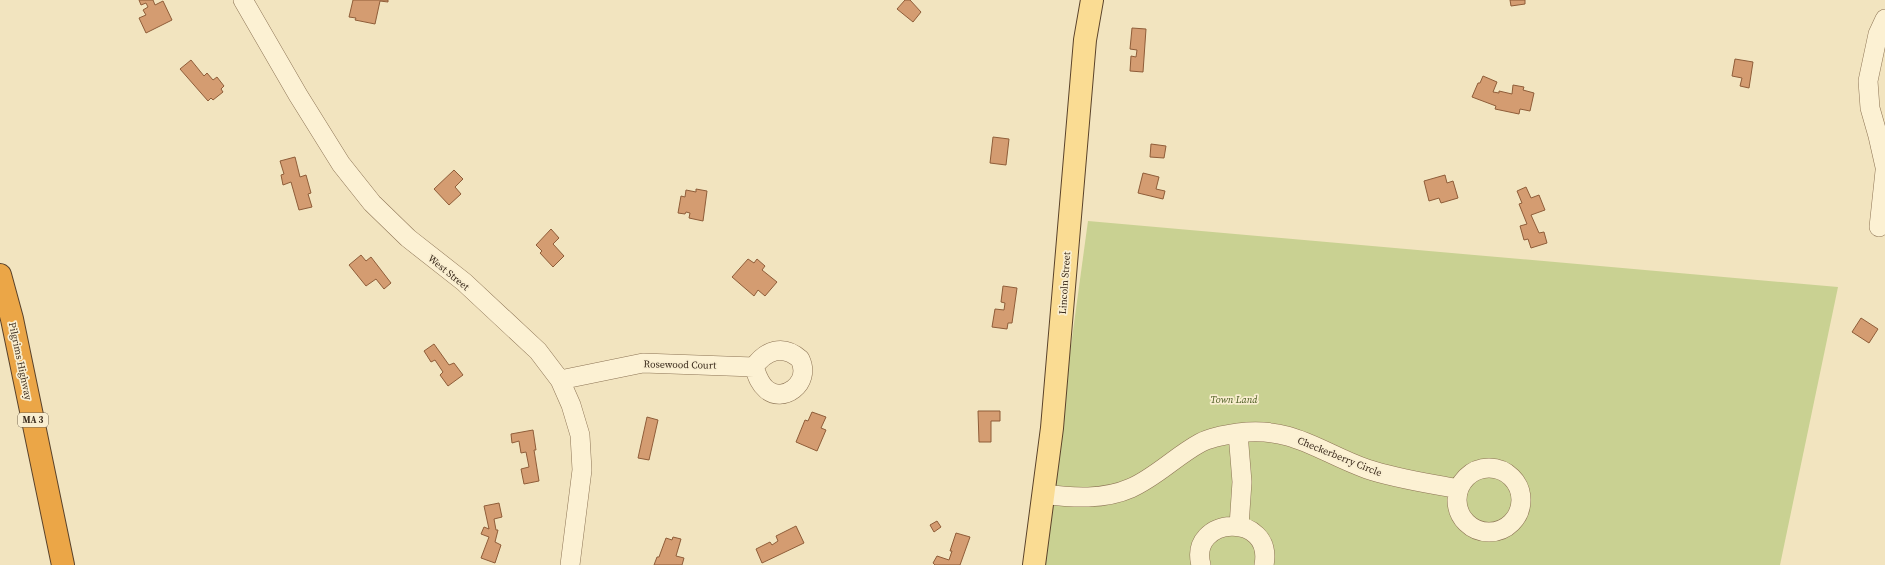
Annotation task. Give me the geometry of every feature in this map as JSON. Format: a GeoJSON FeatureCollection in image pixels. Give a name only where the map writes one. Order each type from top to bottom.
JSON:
{"type":"FeatureCollection","features":[{"type":"Feature","properties":{"kind":"highway","name":"Pilgrims Highway"},"geometry":{"type":"LineString","coordinates":[[0,275],[13,326],[63,565]]}},
{"type":"Feature","properties":{"kind":"main road","name":"Lincoln Street"},"geometry":{"type":"LineString","coordinates":[[1034,565],[1044,494],[1059,344],[1085,40],[1092,0]]}},
{"type":"Feature","properties":{"kind":"street","name":"West Street"},"geometry":{"type":"LineString","coordinates":[[243,0],[298,95],[334,151],[372,203],[408,238],[464,282],[538,351],[560,380],[571,405],[580,436],[582,470],[570,565]]}},
{"type":"Feature","properties":{"kind":"street"},"geometry":{"type":"LineString","coordinates":[[1885,19],[1878,34],[1868,81],[1870,108],[1885,167]]}},
{"type":"Feature","properties":{"kind":"street"},"geometry":{"type":"LineString","coordinates":[[1879,227],[1885,171]]}},
{"type":"Feature","properties":{"kind":"street","name":"Rosewood Court"},"geometry":{"type":"LineString","coordinates":[[560,380],[643,363],[754,367]]}},
{"type":"Feature","properties":{"kind":"street","name":"Checkerberry Circle"},"geometry":{"type":"LineString","coordinates":[[1044,494],[1068,498],[1089,497],[1110,494],[1131,488],[1200,443],[1215,437],[1264,431],[1286,435],[1309,443],[1366,468],[1395,477],[1459,489]]}},
{"type":"Feature","properties":{"kind":"street"},"geometry":{"type":"LineString","coordinates":[[1238,433],[1242,482],[1239,526]]}},
{"type":"Feature","properties":{"kind":"street"},"geometry":{"type":"LineString","coordinates":[[1201,565],[1200,552],[1204,542],[1210,534],[1218,528],[1228,525],[1239,526],[1249,530],[1258,537],[1263,547],[1265,558],[1264,565]]}},
{"type":"Feature","properties":{"kind":"green space","name":"Town Land"},"geometry":{"type":"Polygon","coordinates":[[[1088,221],[1838,287],[1780,565],[1041,565],[1088,221]]]}},
{"type":"Feature","properties":{"kind":"building"},"geometry":{"type":"Polygon","coordinates":[[[139,0],[153,0],[155,5],[163,1],[172,20],[146,33],[139,18],[146,15],[143,10],[148,7],[146,3],[141,5],[139,0]]]}},
{"type":"Feature","properties":{"kind":"building"},"geometry":{"type":"Polygon","coordinates":[[[353,0],[388,0],[388,2],[380,1],[375,24],[355,20],[356,18],[349,17],[353,0]]]}},
{"type":"Feature","properties":{"kind":"building"},"geometry":{"type":"Polygon","coordinates":[[[905,0],[910,0],[921,12],[913,22],[897,9],[905,0]]]}},
{"type":"Feature","properties":{"kind":"building"},"geometry":{"type":"Polygon","coordinates":[[[1510,0],[1525,0],[1525,4],[1511,6],[1510,0]]]}},
{"type":"Feature","properties":{"kind":"building"},"geometry":{"type":"Polygon","coordinates":[[[1132,28],[1146,29],[1143,72],[1130,71],[1131,56],[1136,57],[1137,50],[1130,49],[1132,28]]]}},
{"type":"Feature","properties":{"kind":"building"},"geometry":{"type":"Polygon","coordinates":[[[1735,59],[1753,62],[1749,88],[1740,86],[1742,78],[1732,76],[1735,59]]]}},
{"type":"Feature","properties":{"kind":"building"},"geometry":{"type":"Polygon","coordinates":[[[191,60],[204,76],[207,73],[213,80],[217,77],[224,86],[221,89],[223,92],[213,100],[211,98],[208,101],[180,69],[191,60]]]}},
{"type":"Feature","properties":{"kind":"building"},"geometry":{"type":"Polygon","coordinates":[[[1483,76],[1497,82],[1493,92],[1499,93],[1499,91],[1512,94],[1513,85],[1524,87],[1523,90],[1534,93],[1530,111],[1520,109],[1519,114],[1495,109],[1496,106],[1472,97],[1483,76]]]}},
{"type":"Feature","properties":{"kind":"building"},"geometry":{"type":"Polygon","coordinates":[[[993,137],[1009,139],[1006,165],[990,163],[993,137]]]}},
{"type":"Feature","properties":{"kind":"building"},"geometry":{"type":"Polygon","coordinates":[[[1151,144],[1166,146],[1164,158],[1150,157],[1151,144]]]}},
{"type":"Feature","properties":{"kind":"building"},"geometry":{"type":"Polygon","coordinates":[[[295,157],[300,177],[306,175],[311,193],[308,194],[312,207],[299,210],[291,182],[283,185],[281,175],[284,174],[280,161],[295,157]]]}},
{"type":"Feature","properties":{"kind":"building"},"geometry":{"type":"Polygon","coordinates":[[[454,170],[463,179],[455,187],[461,194],[449,205],[434,189],[454,170]]]}},
{"type":"Feature","properties":{"kind":"building"},"geometry":{"type":"Polygon","coordinates":[[[1143,173],[1159,177],[1156,189],[1165,191],[1163,199],[1138,193],[1143,173]]]}},
{"type":"Feature","properties":{"kind":"building"},"geometry":{"type":"Polygon","coordinates":[[[1445,175],[1447,183],[1453,181],[1458,198],[1441,203],[1439,198],[1429,201],[1424,181],[1445,175]]]}},
{"type":"Feature","properties":{"kind":"building"},"geometry":{"type":"Polygon","coordinates":[[[1526,187],[1531,198],[1539,195],[1545,210],[1531,215],[1539,233],[1544,232],[1547,243],[1531,248],[1528,239],[1524,240],[1520,226],[1527,224],[1519,204],[1522,203],[1517,191],[1526,187]]]}},
{"type":"Feature","properties":{"kind":"building"},"geometry":{"type":"Polygon","coordinates":[[[696,189],[707,191],[703,221],[689,218],[690,213],[678,213],[681,196],[685,197],[686,190],[696,192],[696,189]]]}},
{"type":"Feature","properties":{"kind":"building"},"geometry":{"type":"Polygon","coordinates":[[[551,229],[559,238],[553,244],[564,256],[553,267],[540,253],[542,251],[536,245],[551,229]]]}},
{"type":"Feature","properties":{"kind":"building"},"geometry":{"type":"Polygon","coordinates":[[[361,255],[366,261],[371,257],[391,283],[384,289],[376,279],[366,286],[349,265],[361,255]]]}},
{"type":"Feature","properties":{"kind":"building"},"geometry":{"type":"Polygon","coordinates":[[[748,259],[754,263],[757,259],[765,266],[762,270],[777,282],[765,296],[758,290],[754,296],[732,277],[748,259]]]}},
{"type":"Feature","properties":{"kind":"building"},"geometry":{"type":"Polygon","coordinates":[[[1003,286],[1017,288],[1012,323],[1008,323],[1007,329],[992,327],[995,309],[1004,310],[1005,303],[1001,302],[1003,286]]]}},
{"type":"Feature","properties":{"kind":"building"},"geometry":{"type":"Polygon","coordinates":[[[1861,318],[1878,329],[1869,343],[1852,332],[1861,318]]]}},
{"type":"Feature","properties":{"kind":"building"},"geometry":{"type":"Polygon","coordinates":[[[434,344],[449,365],[454,363],[463,375],[448,386],[440,375],[443,372],[435,360],[431,362],[424,351],[434,344]]]}},
{"type":"Feature","properties":{"kind":"building"},"geometry":{"type":"Polygon","coordinates":[[[978,411],[1000,411],[1000,421],[991,421],[991,442],[979,442],[978,411]]]}},
{"type":"Feature","properties":{"kind":"building"},"geometry":{"type":"Polygon","coordinates":[[[812,412],[826,417],[821,428],[826,430],[817,451],[796,442],[805,420],[808,421],[812,412]]]}},
{"type":"Feature","properties":{"kind":"building"},"geometry":{"type":"Polygon","coordinates":[[[647,417],[658,420],[649,460],[638,458],[647,417]]]}},
{"type":"Feature","properties":{"kind":"building"},"geometry":{"type":"Polygon","coordinates":[[[533,430],[536,450],[534,450],[539,481],[524,484],[521,469],[529,467],[526,452],[521,453],[519,441],[512,443],[511,434],[533,430]]]}},
{"type":"Feature","properties":{"kind":"building"},"geometry":{"type":"Polygon","coordinates":[[[499,503],[502,517],[494,519],[496,530],[498,530],[495,542],[501,545],[495,563],[481,558],[489,537],[481,534],[484,527],[489,529],[484,506],[499,503]]]}},
{"type":"Feature","properties":{"kind":"building"},"geometry":{"type":"Polygon","coordinates":[[[937,521],[941,527],[934,532],[930,525],[937,521]]]}},
{"type":"Feature","properties":{"kind":"building"},"geometry":{"type":"Polygon","coordinates":[[[796,526],[804,543],[762,563],[756,549],[770,542],[772,545],[778,541],[776,536],[796,526]]]}},
{"type":"Feature","properties":{"kind":"building"},"geometry":{"type":"Polygon","coordinates":[[[956,533],[970,537],[960,565],[935,565],[933,563],[937,556],[949,560],[952,551],[950,551],[956,533]]]}},
{"type":"Feature","properties":{"kind":"building"},"geometry":{"type":"Polygon","coordinates":[[[673,537],[681,539],[676,556],[684,558],[682,565],[654,565],[657,557],[659,557],[666,538],[672,540],[673,537]]]}}]}
